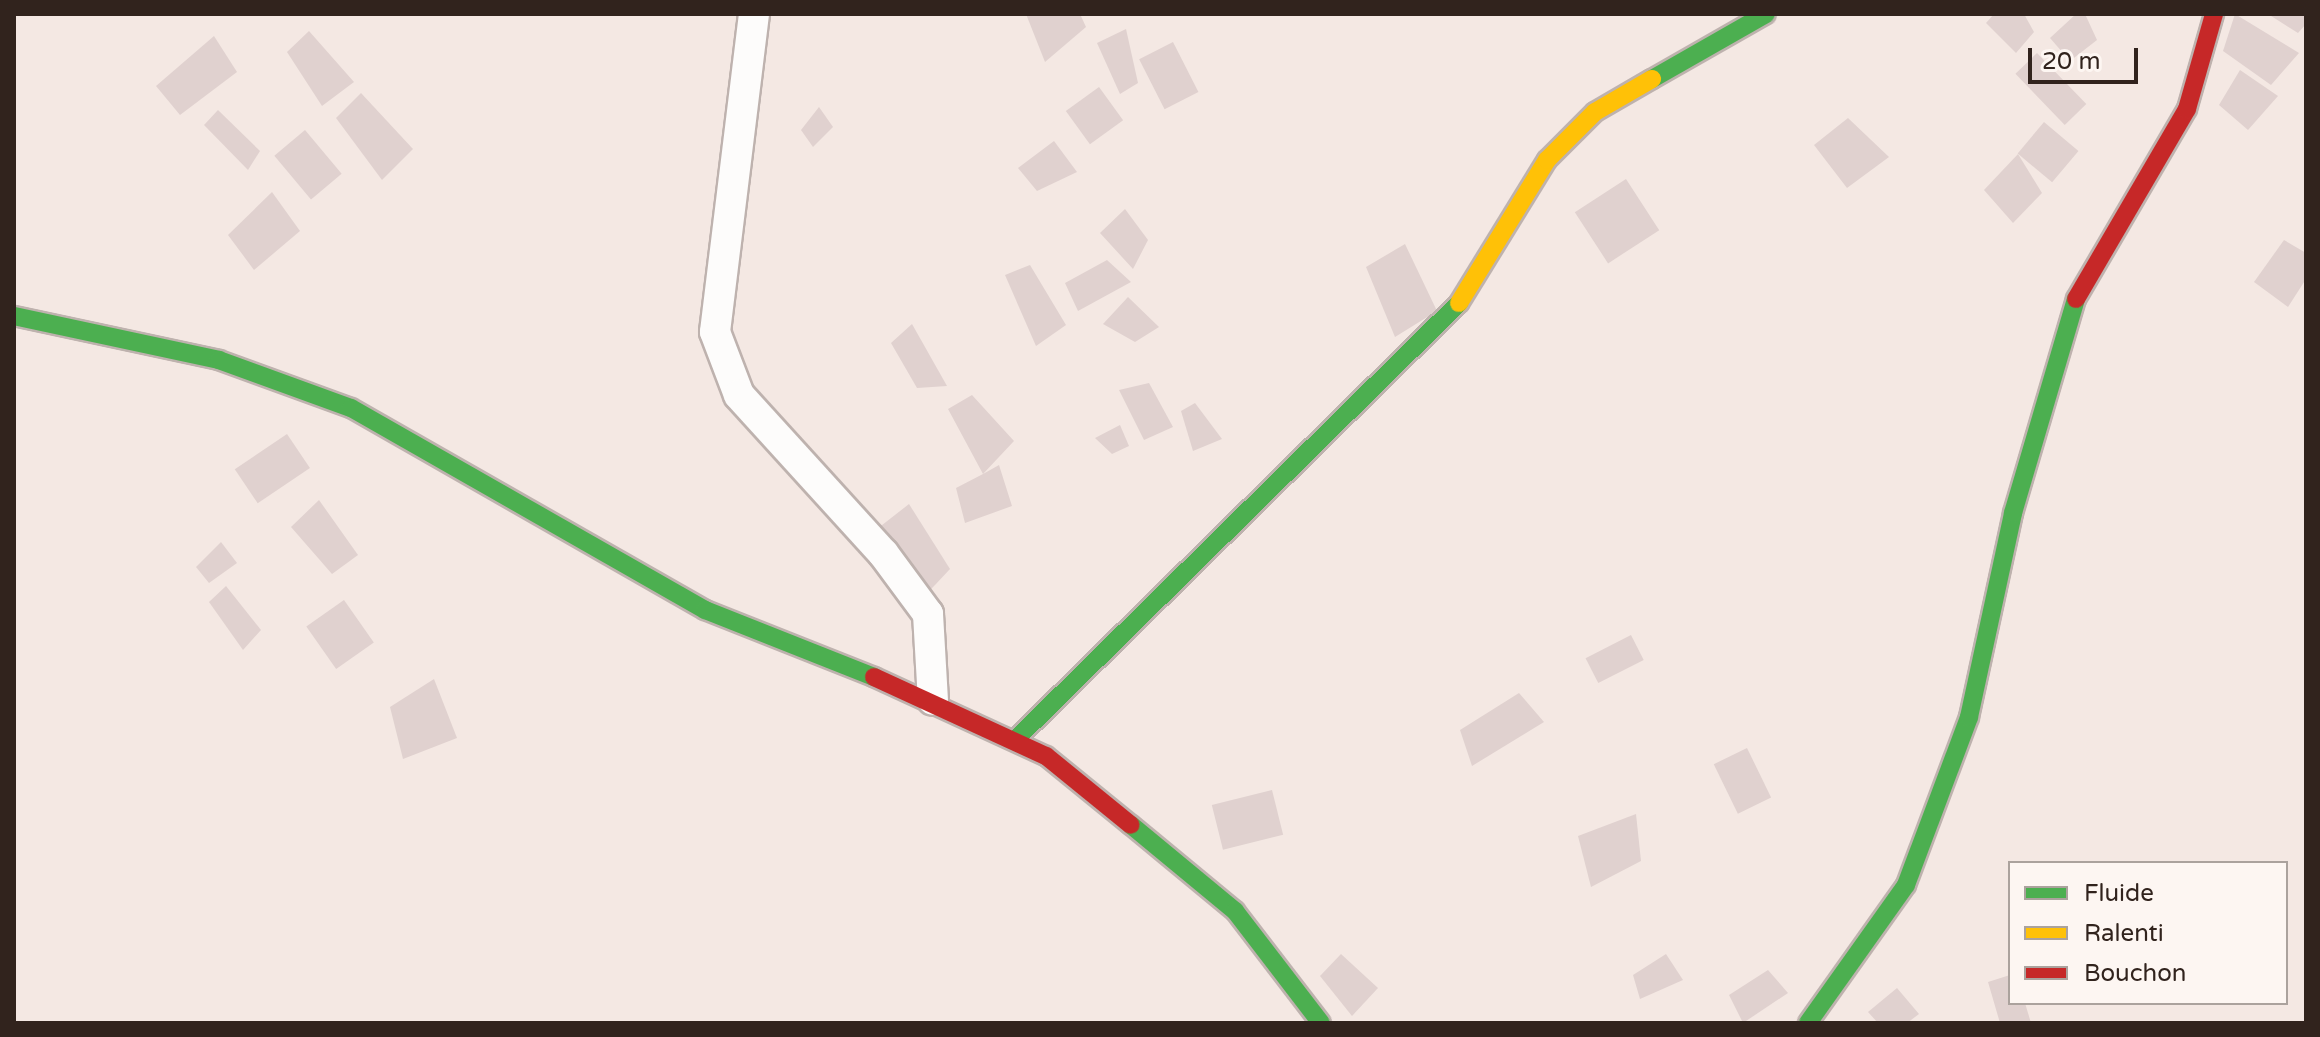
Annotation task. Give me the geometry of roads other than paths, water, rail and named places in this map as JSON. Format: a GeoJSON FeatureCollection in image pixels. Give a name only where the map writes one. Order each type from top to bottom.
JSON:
{"type":"FeatureCollection","features":[{"type":"Feature","properties":{"kind":"street"},"geometry":{"type":"LineString","coordinates":[[754,14],[715,332],[739,395],[883,553],[928,614],[933,700]]}},
{"type":"Feature","properties":{"kind":"street"},"geometry":{"type":"LineString","coordinates":[[1015,740],[1456,308],[1547,160],[1595,112],[1766,14]]}},
{"type":"Feature","properties":{"kind":"street"},"geometry":{"type":"LineString","coordinates":[[1808,1023],[1906,885],[1969,717],[2013,513],[2080,285],[2187,109],[2214,14]]}},
{"type":"Feature","properties":{"kind":"street"},"geometry":{"type":"LineString","coordinates":[[14,316],[219,360],[351,408],[705,610],[933,700],[1046,756],[1235,911],[1321,1023]]}}]}
